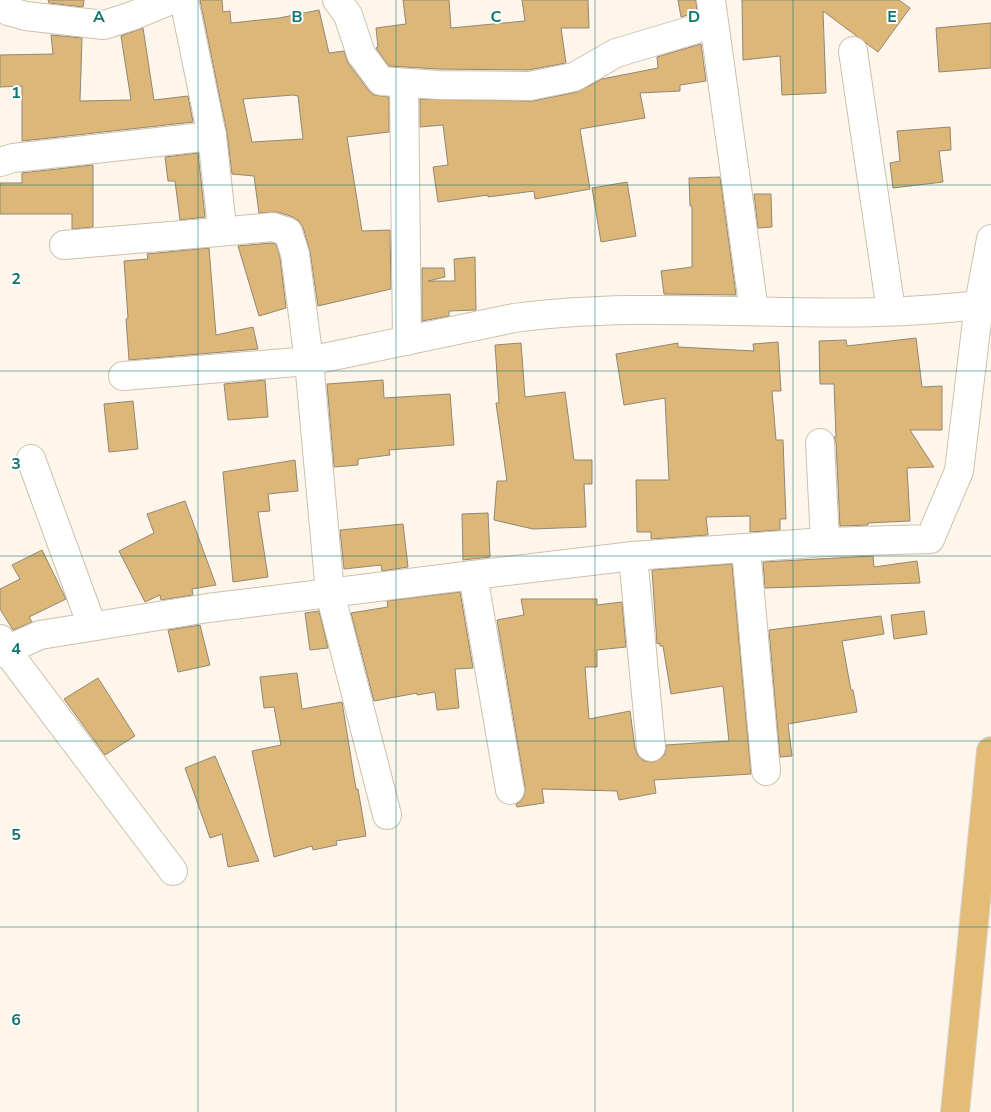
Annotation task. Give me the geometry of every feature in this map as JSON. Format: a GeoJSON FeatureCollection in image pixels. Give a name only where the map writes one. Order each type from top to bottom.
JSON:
{"type":"FeatureCollection","features":[{"type":"Feature","properties":{"kind":"highway"},"geometry":{"type":"LineString","coordinates":[[955,1112],[991,750]]}},
{"type":"Feature","properties":{"kind":"street"},"geometry":{"type":"LineString","coordinates":[[0,3],[8,12],[26,16],[104,25],[171,0]]}},
{"type":"Feature","properties":{"kind":"street"},"geometry":{"type":"LineString","coordinates":[[184,0],[212,136],[221,223],[218,232]]}},
{"type":"Feature","properties":{"kind":"street"},"geometry":{"type":"LineString","coordinates":[[337,0],[348,15],[361,54],[381,81],[438,85],[530,86],[574,77],[616,53],[712,12],[754,311]]}},
{"type":"Feature","properties":{"kind":"street"},"geometry":{"type":"LineString","coordinates":[[853,51],[891,312]]}},
{"type":"Feature","properties":{"kind":"street"},"geometry":{"type":"LineString","coordinates":[[404,82],[408,340]]}},
{"type":"Feature","properties":{"kind":"street"},"geometry":{"type":"LineString","coordinates":[[0,162],[13,158],[212,136]]}},
{"type":"Feature","properties":{"kind":"street"},"geometry":{"type":"LineString","coordinates":[[64,245],[273,227],[288,232],[295,254],[309,361],[330,593],[387,815]]}},
{"type":"Feature","properties":{"kind":"street"},"geometry":{"type":"LineString","coordinates":[[173,871],[2,647],[40,635],[208,608],[633,556],[825,542],[930,539],[959,471],[985,303],[991,239]]}},
{"type":"Feature","properties":{"kind":"street"},"geometry":{"type":"LineString","coordinates":[[123,376],[309,361],[514,318],[544,314],[611,311],[856,313],[891,312],[985,303]]}},
{"type":"Feature","properties":{"kind":"street"},"geometry":{"type":"LineString","coordinates":[[820,443],[825,542]]}},
{"type":"Feature","properties":{"kind":"street"},"geometry":{"type":"LineString","coordinates":[[31,459],[92,626]]}},
{"type":"Feature","properties":{"kind":"street"},"geometry":{"type":"LineString","coordinates":[[746,549],[766,771]]}},
{"type":"Feature","properties":{"kind":"street"},"geometry":{"type":"LineString","coordinates":[[633,556],[651,748]]}},
{"type":"Feature","properties":{"kind":"street"},"geometry":{"type":"LineString","coordinates":[[473,575],[510,790]]}},
{"type":"Feature","properties":{"kind":"building"},"geometry":{"type":"Polygon","coordinates":[[[48,0],[84,0],[83,7],[49,3],[48,0]]]}},
{"type":"Feature","properties":{"kind":"building"},"geometry":{"type":"Polygon","coordinates":[[[200,0],[222,0],[223,12],[230,11],[231,23],[279,18],[319,10],[329,53],[344,51],[348,63],[369,91],[374,95],[389,97],[389,132],[347,137],[362,231],[390,230],[391,289],[318,306],[310,252],[303,227],[293,217],[278,212],[259,213],[254,176],[232,174],[227,133],[200,0]],[[298,96],[243,99],[252,142],[303,139],[298,96]]]}},
{"type":"Feature","properties":{"kind":"building"},"geometry":{"type":"Polygon","coordinates":[[[403,0],[449,0],[451,28],[525,21],[522,0],[588,0],[589,28],[561,28],[566,63],[528,70],[439,69],[389,66],[376,48],[378,47],[376,28],[406,24],[403,0]]]}},
{"type":"Feature","properties":{"kind":"building"},"geometry":{"type":"Polygon","coordinates":[[[678,0],[696,0],[697,12],[681,17],[678,0]]]}},
{"type":"Feature","properties":{"kind":"building"},"geometry":{"type":"Polygon","coordinates":[[[742,0],[899,0],[910,8],[878,52],[823,11],[826,93],[782,95],[780,56],[743,60],[742,0]]]}},
{"type":"Feature","properties":{"kind":"building"},"geometry":{"type":"Polygon","coordinates":[[[991,23],[991,68],[939,72],[936,28],[991,23]]]}},
{"type":"Feature","properties":{"kind":"building"},"geometry":{"type":"Polygon","coordinates":[[[143,28],[154,100],[188,96],[193,122],[22,141],[22,86],[0,87],[0,55],[53,54],[51,35],[82,38],[80,101],[131,100],[121,36],[143,28]]]}},
{"type":"Feature","properties":{"kind":"building"},"geometry":{"type":"Polygon","coordinates":[[[701,44],[706,81],[680,85],[680,91],[640,93],[645,118],[580,129],[590,189],[535,199],[534,191],[438,202],[433,167],[448,165],[443,125],[420,127],[420,99],[533,101],[577,92],[602,79],[658,68],[657,57],[701,44]]]}},
{"type":"Feature","properties":{"kind":"building"},"geometry":{"type":"Polygon","coordinates":[[[950,127],[951,150],[939,151],[943,182],[893,188],[890,163],[900,161],[897,131],[950,127]]]}},
{"type":"Feature","properties":{"kind":"building"},"geometry":{"type":"Polygon","coordinates":[[[198,153],[205,217],[180,220],[175,181],[168,181],[165,157],[198,153]]]}},
{"type":"Feature","properties":{"kind":"building"},"geometry":{"type":"Polygon","coordinates":[[[93,165],[93,227],[72,229],[72,214],[0,214],[0,183],[22,183],[22,173],[93,165]]]}},
{"type":"Feature","properties":{"kind":"building"},"geometry":{"type":"Polygon","coordinates":[[[720,177],[736,295],[664,294],[661,271],[692,267],[692,206],[690,206],[689,178],[720,177]]]}},
{"type":"Feature","properties":{"kind":"building"},"geometry":{"type":"Polygon","coordinates":[[[627,182],[636,236],[601,242],[592,188],[627,182]]]}},
{"type":"Feature","properties":{"kind":"building"},"geometry":{"type":"Polygon","coordinates":[[[754,194],[771,194],[772,227],[758,228],[754,194]]]}},
{"type":"Feature","properties":{"kind":"building"},"geometry":{"type":"Polygon","coordinates":[[[276,244],[280,257],[286,308],[259,316],[238,246],[276,244]]]}},
{"type":"Feature","properties":{"kind":"building"},"geometry":{"type":"Polygon","coordinates":[[[209,248],[216,335],[253,327],[258,349],[129,360],[124,261],[148,259],[147,254],[209,248]]]}},
{"type":"Feature","properties":{"kind":"building"},"geometry":{"type":"Polygon","coordinates":[[[475,257],[476,310],[449,311],[449,316],[422,321],[422,268],[444,268],[445,277],[428,281],[455,281],[454,259],[475,257]]]}},
{"type":"Feature","properties":{"kind":"building"},"geometry":{"type":"Polygon","coordinates":[[[916,338],[922,387],[942,386],[942,430],[910,430],[934,467],[907,468],[910,521],[840,526],[836,442],[834,437],[836,437],[834,384],[820,384],[819,341],[846,340],[847,346],[916,338]]]}},
{"type":"Feature","properties":{"kind":"building"},"geometry":{"type":"Polygon","coordinates":[[[778,342],[781,391],[772,391],[776,440],[783,440],[786,519],[780,519],[780,530],[750,532],[750,516],[706,517],[708,535],[651,539],[651,532],[637,532],[636,480],[669,480],[665,398],[624,405],[616,354],[678,343],[678,347],[754,351],[753,344],[778,342]]]}},
{"type":"Feature","properties":{"kind":"building"},"geometry":{"type":"Polygon","coordinates":[[[521,343],[525,397],[565,392],[574,460],[592,460],[592,484],[584,484],[586,527],[533,529],[494,520],[497,481],[507,481],[496,403],[499,403],[495,345],[521,343]]]}},
{"type":"Feature","properties":{"kind":"building"},"geometry":{"type":"Polygon","coordinates":[[[265,380],[268,417],[228,420],[224,384],[265,380]]]}},
{"type":"Feature","properties":{"kind":"building"},"geometry":{"type":"Polygon","coordinates":[[[383,380],[384,398],[450,394],[454,445],[389,450],[390,455],[358,459],[358,465],[334,467],[327,384],[383,380]]]}},
{"type":"Feature","properties":{"kind":"building"},"geometry":{"type":"Polygon","coordinates":[[[133,401],[138,449],[109,452],[104,404],[133,401]]]}},
{"type":"Feature","properties":{"kind":"building"},"geometry":{"type":"Polygon","coordinates":[[[295,460],[298,491],[268,494],[270,511],[258,512],[268,577],[233,582],[223,472],[295,460]]]}},
{"type":"Feature","properties":{"kind":"building"},"geometry":{"type":"Polygon","coordinates":[[[185,501],[216,585],[192,589],[193,595],[161,600],[160,595],[145,602],[119,551],[154,533],[147,514],[185,501]]]}},
{"type":"Feature","properties":{"kind":"building"},"geometry":{"type":"Polygon","coordinates":[[[488,513],[490,557],[463,560],[462,514],[488,513]]]}},
{"type":"Feature","properties":{"kind":"building"},"geometry":{"type":"Polygon","coordinates":[[[403,524],[408,567],[382,571],[381,565],[344,569],[340,530],[403,524]]]}},
{"type":"Feature","properties":{"kind":"building"},"geometry":{"type":"Polygon","coordinates":[[[42,550],[66,599],[29,617],[32,622],[13,630],[0,609],[0,589],[20,579],[12,565],[42,550]]]}},
{"type":"Feature","properties":{"kind":"building"},"geometry":{"type":"Polygon","coordinates":[[[873,556],[874,567],[917,561],[920,583],[765,588],[763,562],[873,556]]]}},
{"type":"Feature","properties":{"kind":"building"},"geometry":{"type":"Polygon","coordinates":[[[732,564],[751,774],[654,780],[656,793],[619,800],[617,791],[542,789],[544,803],[517,807],[516,804],[524,796],[525,787],[497,620],[524,615],[521,599],[597,599],[597,605],[622,602],[626,647],[597,650],[597,667],[585,667],[589,719],[630,711],[635,748],[638,756],[644,761],[653,762],[665,754],[666,745],[729,741],[723,686],[671,694],[663,646],[660,646],[660,643],[657,644],[652,570],[732,564]]]}},
{"type":"Feature","properties":{"kind":"building"},"geometry":{"type":"Polygon","coordinates":[[[460,592],[473,668],[455,669],[459,708],[437,710],[435,692],[417,695],[417,693],[374,701],[351,613],[388,607],[387,601],[460,592]]]}},
{"type":"Feature","properties":{"kind":"building"},"geometry":{"type":"Polygon","coordinates":[[[319,611],[328,648],[310,650],[305,613],[319,611]]]}},
{"type":"Feature","properties":{"kind":"building"},"geometry":{"type":"Polygon","coordinates":[[[924,611],[927,634],[894,639],[891,615],[924,611]]]}},
{"type":"Feature","properties":{"kind":"building"},"geometry":{"type":"Polygon","coordinates":[[[881,616],[884,634],[842,641],[857,712],[788,724],[792,756],[780,757],[769,630],[881,616]]]}},
{"type":"Feature","properties":{"kind":"building"},"geometry":{"type":"Polygon","coordinates":[[[200,625],[210,665],[178,672],[168,630],[200,625]]]}},
{"type":"Feature","properties":{"kind":"building"},"geometry":{"type":"Polygon","coordinates":[[[297,673],[302,709],[342,702],[356,789],[358,789],[366,836],[336,841],[337,845],[313,850],[312,846],[274,857],[252,751],[281,745],[274,707],[264,708],[260,677],[297,673]]]}},
{"type":"Feature","properties":{"kind":"building"},"geometry":{"type":"Polygon","coordinates":[[[98,678],[135,736],[105,755],[64,699],[98,678]]]}},
{"type":"Feature","properties":{"kind":"building"},"geometry":{"type":"Polygon","coordinates":[[[215,756],[259,861],[228,867],[222,834],[210,838],[185,768],[215,756]]]}}]}
